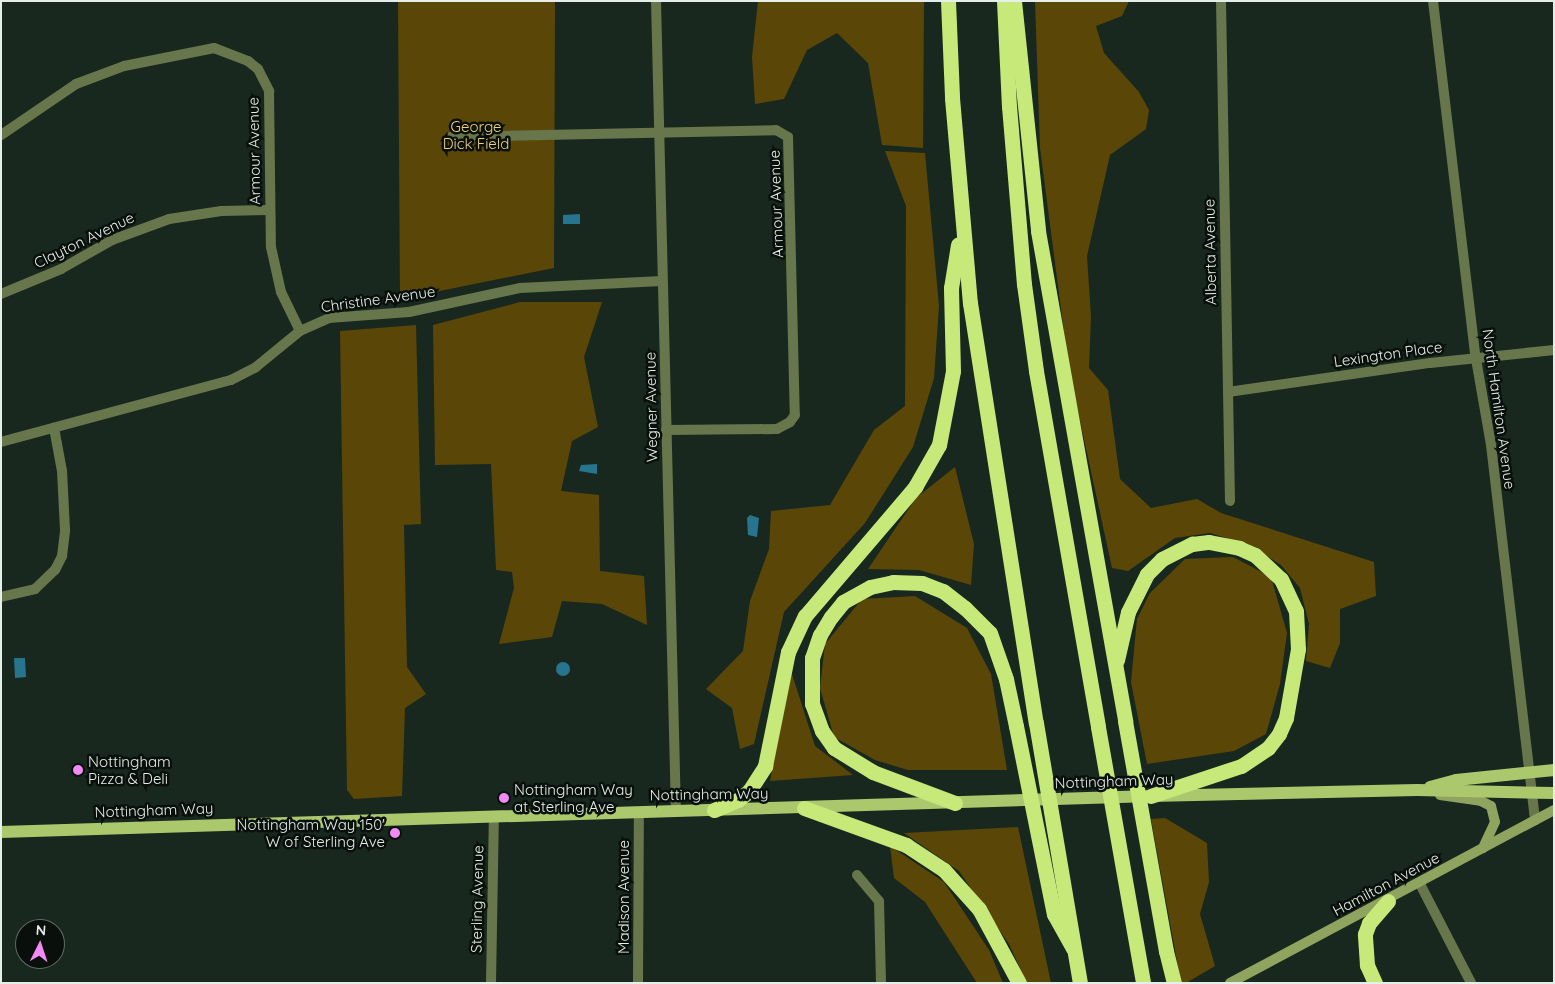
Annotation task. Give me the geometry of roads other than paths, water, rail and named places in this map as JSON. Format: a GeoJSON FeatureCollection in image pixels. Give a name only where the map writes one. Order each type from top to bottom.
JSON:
{"type":"FeatureCollection","features":[{"type":"Feature","properties":{"kind":"highway"},"geometry":{"type":"LineString","coordinates":[[948,1],[962,224],[979,374],[1080,983]]}},
{"type":"Feature","properties":{"kind":"highway"},"geometry":{"type":"LineString","coordinates":[[1004,1],[1010,115],[1024,284],[1036,371],[1143,983]]}},
{"type":"Feature","properties":{"kind":"highway"},"geometry":{"type":"LineString","coordinates":[[1014,1],[1038,230],[1115,671],[1173,983]]}},
{"type":"Feature","properties":{"kind":"highway"},"geometry":{"type":"LineString","coordinates":[[714,810],[738,800],[749,792],[765,766],[788,652],[805,616],[915,487],[939,445],[952,380],[951,288],[962,224]]}},
{"type":"Feature","properties":{"kind":"highway"},"geometry":{"type":"LineString","coordinates":[[1115,671],[1123,631],[1135,593],[1162,559],[1178,549],[1208,542],[1239,548],[1268,565],[1290,593],[1298,620],[1298,649],[1286,718],[1278,734],[1262,753],[1241,766],[1151,796]]}},
{"type":"Feature","properties":{"kind":"highway"},"geometry":{"type":"LineString","coordinates":[[955,803],[873,772],[834,748],[822,731],[812,704],[812,658],[820,635],[843,602],[870,587],[893,582],[922,584],[942,591],[965,608],[990,633],[1006,679],[1054,914],[1075,951]]}},
{"type":"Feature","properties":{"kind":"highway"},"geometry":{"type":"LineString","coordinates":[[804,808],[906,844],[944,870],[979,909],[1019,983]]}},
{"type":"Feature","properties":{"kind":"highway"},"geometry":{"type":"LineString","coordinates":[[1375,983],[1366,965],[1365,934],[1369,923],[1388,900]]}},
{"type":"Feature","properties":{"kind":"main road","name":"Nottingham Way"},"geometry":{"type":"LineString","coordinates":[[1417,790],[1456,780],[1554,770]]}},
{"type":"Feature","properties":{"kind":"main road","name":"Nottingham Way"},"geometry":{"type":"LineString","coordinates":[[1,832],[1151,796],[1417,790],[1554,793]]}},
{"type":"Feature","properties":{"kind":"main road"},"geometry":{"type":"LineString","coordinates":[[1417,790],[1481,801],[1491,806],[1495,822],[1482,850]]}},
{"type":"Feature","properties":{"kind":"main road","name":"Hamilton Avenue"},"geometry":{"type":"LineString","coordinates":[[1230,983],[1420,884],[1554,810]]}},
{"type":"Feature","properties":{"kind":"street","name":"Wegner Avenue"},"geometry":{"type":"LineString","coordinates":[[656,1],[676,811]]}},
{"type":"Feature","properties":{"kind":"street","name":"Alberta Avenue"},"geometry":{"type":"LineString","coordinates":[[1220,1],[1230,501]]}},
{"type":"Feature","properties":{"kind":"street","name":"North Hamilton Avenue"},"geometry":{"type":"LineString","coordinates":[[1433,1],[1476,359],[1491,445],[1535,820]]}},
{"type":"Feature","properties":{"kind":"street","name":"Armour Avenue"},"geometry":{"type":"LineString","coordinates":[[1,135],[54,97],[100,73],[214,48],[248,61],[265,80],[269,96],[270,210],[275,272],[286,306],[300,331]]}},
{"type":"Feature","properties":{"kind":"street","name":"Armour Avenue"},"geometry":{"type":"LineString","coordinates":[[451,137],[658,131],[776,130],[788,137],[791,171],[796,415],[790,422],[776,429],[666,430]]}},
{"type":"Feature","properties":{"kind":"street","name":"Clayton Avenue"},"geometry":{"type":"LineString","coordinates":[[1,294],[61,269],[112,240],[169,219],[221,211],[270,210]]}},
{"type":"Feature","properties":{"kind":"street","name":"Christine Avenue"},"geometry":{"type":"LineString","coordinates":[[1,442],[231,380],[256,367],[300,331],[329,318],[408,312],[520,288],[662,281]]}},
{"type":"Feature","properties":{"kind":"street","name":"Lexington Place"},"geometry":{"type":"LineString","coordinates":[[1228,392],[1554,350]]}},
{"type":"Feature","properties":{"kind":"street"},"geometry":{"type":"LineString","coordinates":[[1,597],[35,589],[55,570],[62,556],[65,541],[62,471],[54,428]]}},
{"type":"Feature","properties":{"kind":"street","name":"Madison Avenue"},"geometry":{"type":"LineString","coordinates":[[638,983],[639,812]]}},
{"type":"Feature","properties":{"kind":"street","name":"Sterling Avenue"},"geometry":{"type":"LineString","coordinates":[[491,983],[494,816]]}},
{"type":"Feature","properties":{"kind":"street"},"geometry":{"type":"LineString","coordinates":[[857,875],[879,901],[882,983]]}},
{"type":"Feature","properties":{"kind":"street"},"geometry":{"type":"LineString","coordinates":[[1420,884],[1471,983]]}},
{"type":"Feature","properties":{"kind":"water"},"geometry":{"type":"Polygon","coordinates":[[[580,214],[580,224],[563,224],[563,215],[580,214]]]}},
{"type":"Feature","properties":{"kind":"water"},"geometry":{"type":"Polygon","coordinates":[[[597,464],[597,474],[579,471],[581,465],[597,464]]]}},
{"type":"Feature","properties":{"kind":"water"},"geometry":{"type":"Polygon","coordinates":[[[750,515],[759,518],[757,537],[748,535],[747,518],[750,515]]]}},
{"type":"Feature","properties":{"kind":"water"},"geometry":{"type":"Polygon","coordinates":[[[14,658],[25,658],[26,677],[15,678],[14,658]]]}},
{"type":"Feature","properties":{"kind":"water"},"geometry":{"type":"Polygon","coordinates":[[[563,662],[568,664],[570,669],[568,674],[563,676],[558,674],[556,669],[558,664],[563,662]]]}},
{"type":"Feature","properties":{"kind":"place","name":"Nottingham Pizza & Deli"},"geometry":{"type":"Point","coordinates":[78,770]}},
{"type":"Feature","properties":{"kind":"place","name":"Nottingham Way at Sterling Ave"},"geometry":{"type":"Point","coordinates":[504,798]}},
{"type":"Feature","properties":{"kind":"place","name":"Nottingham Way 150' W of Sterling Ave"},"geometry":{"type":"Point","coordinates":[395,833]}},
{"type":"Feature","properties":{"kind":"park label","name":"George Dick Field"},"geometry":{"type":"Point","coordinates":[476,134]}}]}
